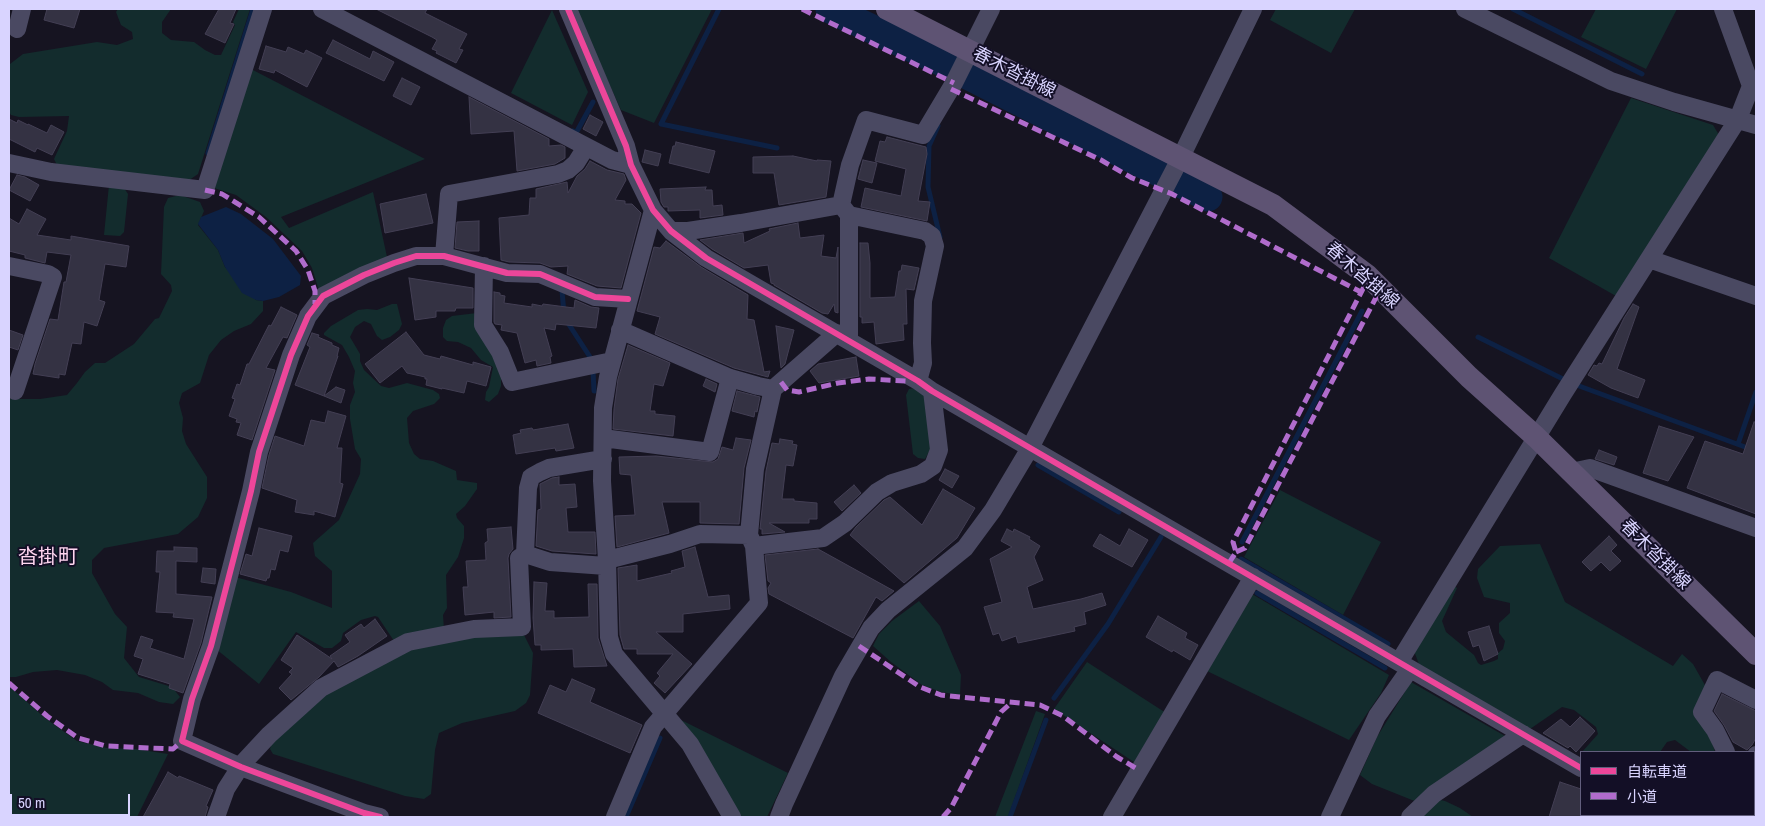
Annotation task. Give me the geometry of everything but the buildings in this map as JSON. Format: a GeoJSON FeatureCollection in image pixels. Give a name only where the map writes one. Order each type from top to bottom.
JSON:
{"type":"FeatureCollection","features":[{"type":"Feature","properties":{"kind":"main road","name":"春木沓掛線"},"geometry":{"type":"LineString","coordinates":[[887,9],[1273,205],[1367,275],[1469,377],[1536,437],[1756,654]]}},
{"type":"Feature","properties":{"kind":"street"},"geometry":{"type":"LineString","coordinates":[[17,29],[22,9]]}},
{"type":"Feature","properties":{"kind":"street"},"geometry":{"type":"LineString","coordinates":[[9,163],[51,172],[205,190],[263,9]]}},
{"type":"Feature","properties":{"kind":"street"},"geometry":{"type":"LineString","coordinates":[[322,9],[586,147],[612,160],[631,165]]}},
{"type":"Feature","properties":{"kind":"street"},"geometry":{"type":"LineString","coordinates":[[568,9],[626,146],[631,165],[653,210],[672,231],[706,258],[1580,767]]}},
{"type":"Feature","properties":{"kind":"street"},"geometry":{"type":"LineString","coordinates":[[843,337],[845,210],[850,165],[866,120],[923,135],[954,83],[991,9]]}},
{"type":"Feature","properties":{"kind":"street"},"geometry":{"type":"LineString","coordinates":[[779,817],[843,676],[867,634],[888,610],[965,548],[993,510],[1030,448],[1181,157],[1253,9]]}},
{"type":"Feature","properties":{"kind":"street"},"geometry":{"type":"LineString","coordinates":[[1465,9],[1611,81],[1756,126]]}},
{"type":"Feature","properties":{"kind":"street"},"geometry":{"type":"LineString","coordinates":[[1330,817],[1377,716],[1404,665],[1536,437],[1738,119],[1751,86],[1723,9]]}},
{"type":"Feature","properties":{"kind":"street"},"geometry":{"type":"LineString","coordinates":[[444,256],[449,194],[558,174],[568,170],[586,147]]}},
{"type":"Feature","properties":{"kind":"street"},"geometry":{"type":"LineString","coordinates":[[653,210],[620,330],[603,408],[602,459],[609,636],[614,654],[690,744],[732,817]]}},
{"type":"Feature","properties":{"kind":"street"},"geometry":{"type":"LineString","coordinates":[[525,554],[550,562],[607,563],[700,534],[752,540],[823,538],[845,523],[877,492],[892,483],[921,474],[933,466],[939,450],[925,386],[922,343],[923,301],[935,246],[932,236],[925,231],[845,210],[672,231]]}},
{"type":"Feature","properties":{"kind":"street"},"geometry":{"type":"LineString","coordinates":[[380,817],[364,813],[241,767],[182,741],[192,699],[210,646],[251,491],[259,452],[291,355],[308,316],[324,296],[364,275],[416,256],[444,256],[507,274],[540,274],[595,297],[628,300]]}},
{"type":"Feature","properties":{"kind":"street"},"geometry":{"type":"LineString","coordinates":[[1649,259],[1756,296]]}},
{"type":"Feature","properties":{"kind":"street"},"geometry":{"type":"LineString","coordinates":[[9,266],[48,274],[53,277],[15,391]]}},
{"type":"Feature","properties":{"kind":"street"},"geometry":{"type":"LineString","coordinates":[[484,266],[484,325],[500,352],[512,382],[612,362]]}},
{"type":"Feature","properties":{"kind":"street"},"geometry":{"type":"LineString","coordinates":[[620,330],[730,378],[773,389]]}},
{"type":"Feature","properties":{"kind":"street"},"geometry":{"type":"LineString","coordinates":[[615,817],[653,728],[759,603],[752,540],[755,469],[773,389],[843,337]]}},
{"type":"Feature","properties":{"kind":"street"},"geometry":{"type":"LineString","coordinates":[[603,438],[710,452],[730,378]]}},
{"type":"Feature","properties":{"kind":"street"},"geometry":{"type":"LineString","coordinates":[[525,554],[528,488],[531,477],[549,468],[602,459]]}},
{"type":"Feature","properties":{"kind":"street"},"geometry":{"type":"LineString","coordinates":[[1571,472],[1590,468],[1756,528]]}},
{"type":"Feature","properties":{"kind":"street"},"geometry":{"type":"LineString","coordinates":[[216,817],[226,789],[241,767],[268,735],[320,688],[408,642],[474,629],[522,627],[519,558],[525,554]]}},
{"type":"Feature","properties":{"kind":"street"},"geometry":{"type":"LineString","coordinates":[[1112,817],[1253,577]]}},
{"type":"Feature","properties":{"kind":"street"},"geometry":{"type":"LineString","coordinates":[[1726,751],[1715,730],[1702,712],[1717,680],[1753,694]]}},
{"type":"Feature","properties":{"kind":"street"},"geometry":{"type":"LineString","coordinates":[[1410,817],[1434,794],[1523,734]]}},
{"type":"Feature","properties":{"kind":"green space"},"geometry":{"type":"Polygon","coordinates":[[[118,9],[171,9],[162,22],[162,33],[171,40],[194,42],[215,55],[221,55],[235,25],[233,22],[239,9],[250,9],[198,174],[182,185],[57,165],[54,159],[67,131],[69,116],[19,117],[11,115],[9,112],[10,64],[23,54],[97,42],[117,45],[133,39],[132,32],[121,25],[116,12],[118,9]]]}},
{"type":"Feature","properties":{"kind":"green space"},"geometry":{"type":"Polygon","coordinates":[[[575,9],[712,9],[654,123],[621,110],[575,9]]]}},
{"type":"Feature","properties":{"kind":"green space"},"geometry":{"type":"Polygon","coordinates":[[[1276,9],[1355,9],[1331,53],[1270,20],[1276,9]]]}},
{"type":"Feature","properties":{"kind":"green space"},"geometry":{"type":"Polygon","coordinates":[[[1596,9],[1677,9],[1646,69],[1581,37],[1596,9]]]}},
{"type":"Feature","properties":{"kind":"green space"},"geometry":{"type":"Polygon","coordinates":[[[552,10],[588,92],[572,125],[511,93],[552,10]]]}},
{"type":"Feature","properties":{"kind":"green space"},"geometry":{"type":"Polygon","coordinates":[[[251,69],[425,159],[281,217],[289,228],[373,192],[387,257],[320,294],[312,268],[302,251],[266,217],[236,195],[214,188],[251,69]]]}},
{"type":"Feature","properties":{"kind":"green space"},"geometry":{"type":"Polygon","coordinates":[[[1631,98],[1713,125],[1719,135],[1616,296],[1549,258],[1631,98]]]}},
{"type":"Feature","properties":{"kind":"green space"},"geometry":{"type":"Polygon","coordinates":[[[109,185],[124,188],[128,194],[124,232],[120,236],[104,235],[109,185]]]}},
{"type":"Feature","properties":{"kind":"green space"},"geometry":{"type":"Polygon","coordinates":[[[180,195],[200,202],[204,211],[198,225],[218,250],[225,267],[256,300],[263,301],[263,311],[251,324],[234,331],[221,340],[209,355],[200,383],[182,393],[179,403],[183,418],[182,431],[186,444],[207,477],[207,498],[198,517],[178,534],[104,548],[92,560],[92,573],[115,614],[127,627],[124,658],[139,677],[172,687],[180,697],[173,704],[159,702],[138,693],[113,690],[102,682],[85,675],[57,670],[9,677],[9,399],[40,399],[67,395],[85,372],[95,363],[105,363],[134,344],[155,319],[159,318],[172,291],[171,285],[161,274],[164,207],[168,198],[180,195]]]}},
{"type":"Feature","properties":{"kind":"green space"},"geometry":{"type":"Polygon","coordinates":[[[397,304],[402,324],[399,330],[382,340],[377,336],[371,324],[364,321],[355,327],[350,337],[360,354],[360,361],[364,370],[381,386],[389,388],[407,383],[433,390],[439,394],[440,398],[434,404],[413,411],[407,418],[409,443],[414,454],[420,459],[433,461],[456,471],[457,480],[477,483],[477,489],[465,506],[456,514],[464,526],[464,538],[458,557],[446,575],[447,608],[443,615],[444,630],[396,644],[378,617],[375,616],[361,620],[343,633],[341,641],[332,648],[324,648],[296,632],[259,684],[216,649],[235,577],[291,592],[332,608],[332,571],[315,556],[313,543],[339,520],[360,474],[361,459],[355,449],[350,419],[350,405],[355,392],[353,383],[355,371],[342,345],[324,335],[324,333],[331,326],[358,310],[377,310],[397,304]]]}},
{"type":"Feature","properties":{"kind":"green space"},"geometry":{"type":"Polygon","coordinates":[[[477,313],[507,379],[501,380],[498,394],[489,402],[485,400],[493,367],[481,360],[471,348],[458,342],[447,341],[443,337],[443,328],[446,320],[452,316],[477,313]]]}},
{"type":"Feature","properties":{"kind":"green space"},"geometry":{"type":"Polygon","coordinates":[[[919,387],[924,394],[931,448],[925,459],[918,458],[913,454],[906,395],[909,389],[919,387]]]}},
{"type":"Feature","properties":{"kind":"green space"},"geometry":{"type":"Polygon","coordinates":[[[1280,490],[1381,542],[1343,615],[1244,557],[1280,490]]]}},
{"type":"Feature","properties":{"kind":"green space"},"geometry":{"type":"Polygon","coordinates":[[[1540,544],[1565,602],[1673,666],[1682,654],[1693,664],[1706,687],[1709,733],[1715,751],[1690,751],[1675,740],[1667,742],[1661,751],[1583,751],[1598,734],[1596,727],[1574,710],[1562,707],[1530,729],[1420,667],[1414,651],[1454,586],[1457,588],[1442,621],[1446,632],[1474,655],[1481,665],[1498,659],[1498,653],[1503,649],[1505,641],[1499,633],[1499,623],[1510,613],[1510,603],[1484,597],[1477,578],[1478,569],[1500,546],[1540,544]]]}},
{"type":"Feature","properties":{"kind":"green space"},"geometry":{"type":"Polygon","coordinates":[[[1252,594],[1389,675],[1381,693],[1349,740],[1207,671],[1252,594]]]}},
{"type":"Feature","properties":{"kind":"green space"},"geometry":{"type":"Polygon","coordinates":[[[919,601],[940,626],[961,675],[960,695],[941,692],[922,685],[873,646],[879,634],[892,621],[919,601]]]}},
{"type":"Feature","properties":{"kind":"green space"},"geometry":{"type":"Polygon","coordinates":[[[471,635],[524,635],[533,653],[530,695],[526,703],[515,711],[462,723],[439,733],[435,750],[431,794],[424,799],[405,796],[273,754],[270,749],[272,741],[324,693],[409,647],[471,635]]]}},
{"type":"Feature","properties":{"kind":"green space"},"geometry":{"type":"Polygon","coordinates":[[[1087,662],[1166,713],[1137,764],[1054,709],[1087,662]]]}},
{"type":"Feature","properties":{"kind":"green space"},"geometry":{"type":"Polygon","coordinates":[[[1411,682],[1505,736],[1417,802],[1372,784],[1360,775],[1377,737],[1411,682]]]}},
{"type":"Feature","properties":{"kind":"green space"},"geometry":{"type":"Polygon","coordinates":[[[9,686],[45,718],[77,741],[107,748],[136,749],[168,754],[137,817],[9,817],[9,686]]]}},
{"type":"Feature","properties":{"kind":"green space"},"geometry":{"type":"Polygon","coordinates":[[[1036,711],[1045,714],[1008,817],[995,817],[1036,711]]]}},
{"type":"Feature","properties":{"kind":"green space"},"geometry":{"type":"Polygon","coordinates":[[[675,717],[788,773],[767,817],[738,817],[675,717]]]}},
{"type":"Feature","properties":{"kind":"green space"},"geometry":{"type":"Polygon","coordinates":[[[1436,799],[1460,808],[1473,817],[1417,817],[1436,799]]]}},
{"type":"Feature","properties":{"kind":"water"},"geometry":{"type":"Polygon","coordinates":[[[226,207],[241,214],[273,239],[301,276],[300,285],[279,297],[263,301],[256,300],[242,293],[225,267],[218,250],[198,224],[201,217],[226,207]]]}},
{"type":"Feature","properties":{"kind":"waterway"},"geometry":{"type":"LineString","coordinates":[[208,153],[253,9]]}},
{"type":"Feature","properties":{"kind":"waterway"},"geometry":{"type":"LineString","coordinates":[[719,9],[661,124],[777,148]]}},
{"type":"Feature","properties":{"kind":"waterway"},"geometry":{"type":"LineString","coordinates":[[830,9],[944,63],[1208,197]]}},
{"type":"Feature","properties":{"kind":"waterway"},"geometry":{"type":"LineString","coordinates":[[1513,9],[1642,74]]}},
{"type":"Feature","properties":{"kind":"waterway"},"geometry":{"type":"LineString","coordinates":[[573,131],[576,133],[593,102]]}},
{"type":"Feature","properties":{"kind":"waterway"},"geometry":{"type":"LineString","coordinates":[[938,126],[929,146],[928,187],[940,237]]}},
{"type":"Feature","properties":{"kind":"waterway"},"geometry":{"type":"LineString","coordinates":[[562,291],[564,313]]}},
{"type":"Feature","properties":{"kind":"waterway"},"geometry":{"type":"LineString","coordinates":[[1242,542],[1362,311]]}},
{"type":"Feature","properties":{"kind":"waterway"},"geometry":{"type":"LineString","coordinates":[[566,320],[592,360]]}},
{"type":"Feature","properties":{"kind":"waterway"},"geometry":{"type":"LineString","coordinates":[[1478,337],[1571,383],[1756,451]]}},
{"type":"Feature","properties":{"kind":"waterway"},"geometry":{"type":"LineString","coordinates":[[593,371],[594,391]]}},
{"type":"Feature","properties":{"kind":"waterway"},"geometry":{"type":"LineString","coordinates":[[1738,444],[1756,392]]}},
{"type":"Feature","properties":{"kind":"waterway"},"geometry":{"type":"LineString","coordinates":[[1038,465],[1119,512]]}},
{"type":"Feature","properties":{"kind":"waterway"},"geometry":{"type":"LineString","coordinates":[[1054,698],[1108,624],[1161,537]]}},
{"type":"Feature","properties":{"kind":"waterway"},"geometry":{"type":"LineString","coordinates":[[1241,559],[1388,644]]}},
{"type":"Feature","properties":{"kind":"waterway"},"geometry":{"type":"LineString","coordinates":[[1257,593],[1385,668]]}},
{"type":"Feature","properties":{"kind":"waterway"},"geometry":{"type":"LineString","coordinates":[[1010,817],[1046,720]]}},
{"type":"Feature","properties":{"kind":"waterway"},"geometry":{"type":"LineString","coordinates":[[626,817],[660,738]]}},
{"type":"Feature","properties":{"kind":"marked path"},"geometry":{"type":"LineString","coordinates":[[802,9],[954,83]]}},
{"type":"Feature","properties":{"kind":"marked path"},"geometry":{"type":"LineString","coordinates":[[951,89],[1101,160],[1132,178],[1172,194],[1361,292]]}},
{"type":"Feature","properties":{"kind":"marked path"},"geometry":{"type":"LineString","coordinates":[[205,190],[222,194],[259,217],[296,251],[308,270],[315,291],[315,304]]}},
{"type":"Feature","properties":{"kind":"marked path"},"geometry":{"type":"LineString","coordinates":[[1229,563],[1236,552],[1233,542],[1369,277]]}},
{"type":"Feature","properties":{"kind":"marked path"},"geometry":{"type":"LineString","coordinates":[[1236,552],[1245,548],[1381,288]]}},
{"type":"Feature","properties":{"kind":"marked path"},"geometry":{"type":"LineString","coordinates":[[781,382],[787,390],[799,392],[838,383],[869,379],[906,381],[911,377]]}},
{"type":"Feature","properties":{"kind":"marked path"},"geometry":{"type":"LineString","coordinates":[[859,646],[920,687],[941,695],[1040,705],[1063,716],[1117,757],[1139,770]]}},
{"type":"Feature","properties":{"kind":"marked path"},"geometry":{"type":"LineString","coordinates":[[9,683],[47,716],[78,738],[106,746],[173,749],[182,741]]}},
{"type":"Feature","properties":{"kind":"marked path"},"geometry":{"type":"LineString","coordinates":[[943,817],[951,808],[1001,712],[1011,703]]}},
{"type":"Feature","properties":{"kind":"cycle path"},"geometry":{"type":"LineString","coordinates":[[568,9],[626,146],[631,165],[653,210],[671,231],[706,258],[1580,767]]}},
{"type":"Feature","properties":{"kind":"cycle path"},"geometry":{"type":"LineString","coordinates":[[380,817],[364,813],[241,767],[182,741],[192,699],[211,646],[251,491],[259,452],[291,355],[308,316],[323,296],[364,275],[416,256],[444,256],[507,273],[540,274],[595,297],[628,299]]}},
{"type":"Feature","properties":{"kind":"district","name":"沓掛町"},"geometry":{"type":"Point","coordinates":[48,558]}}]}
